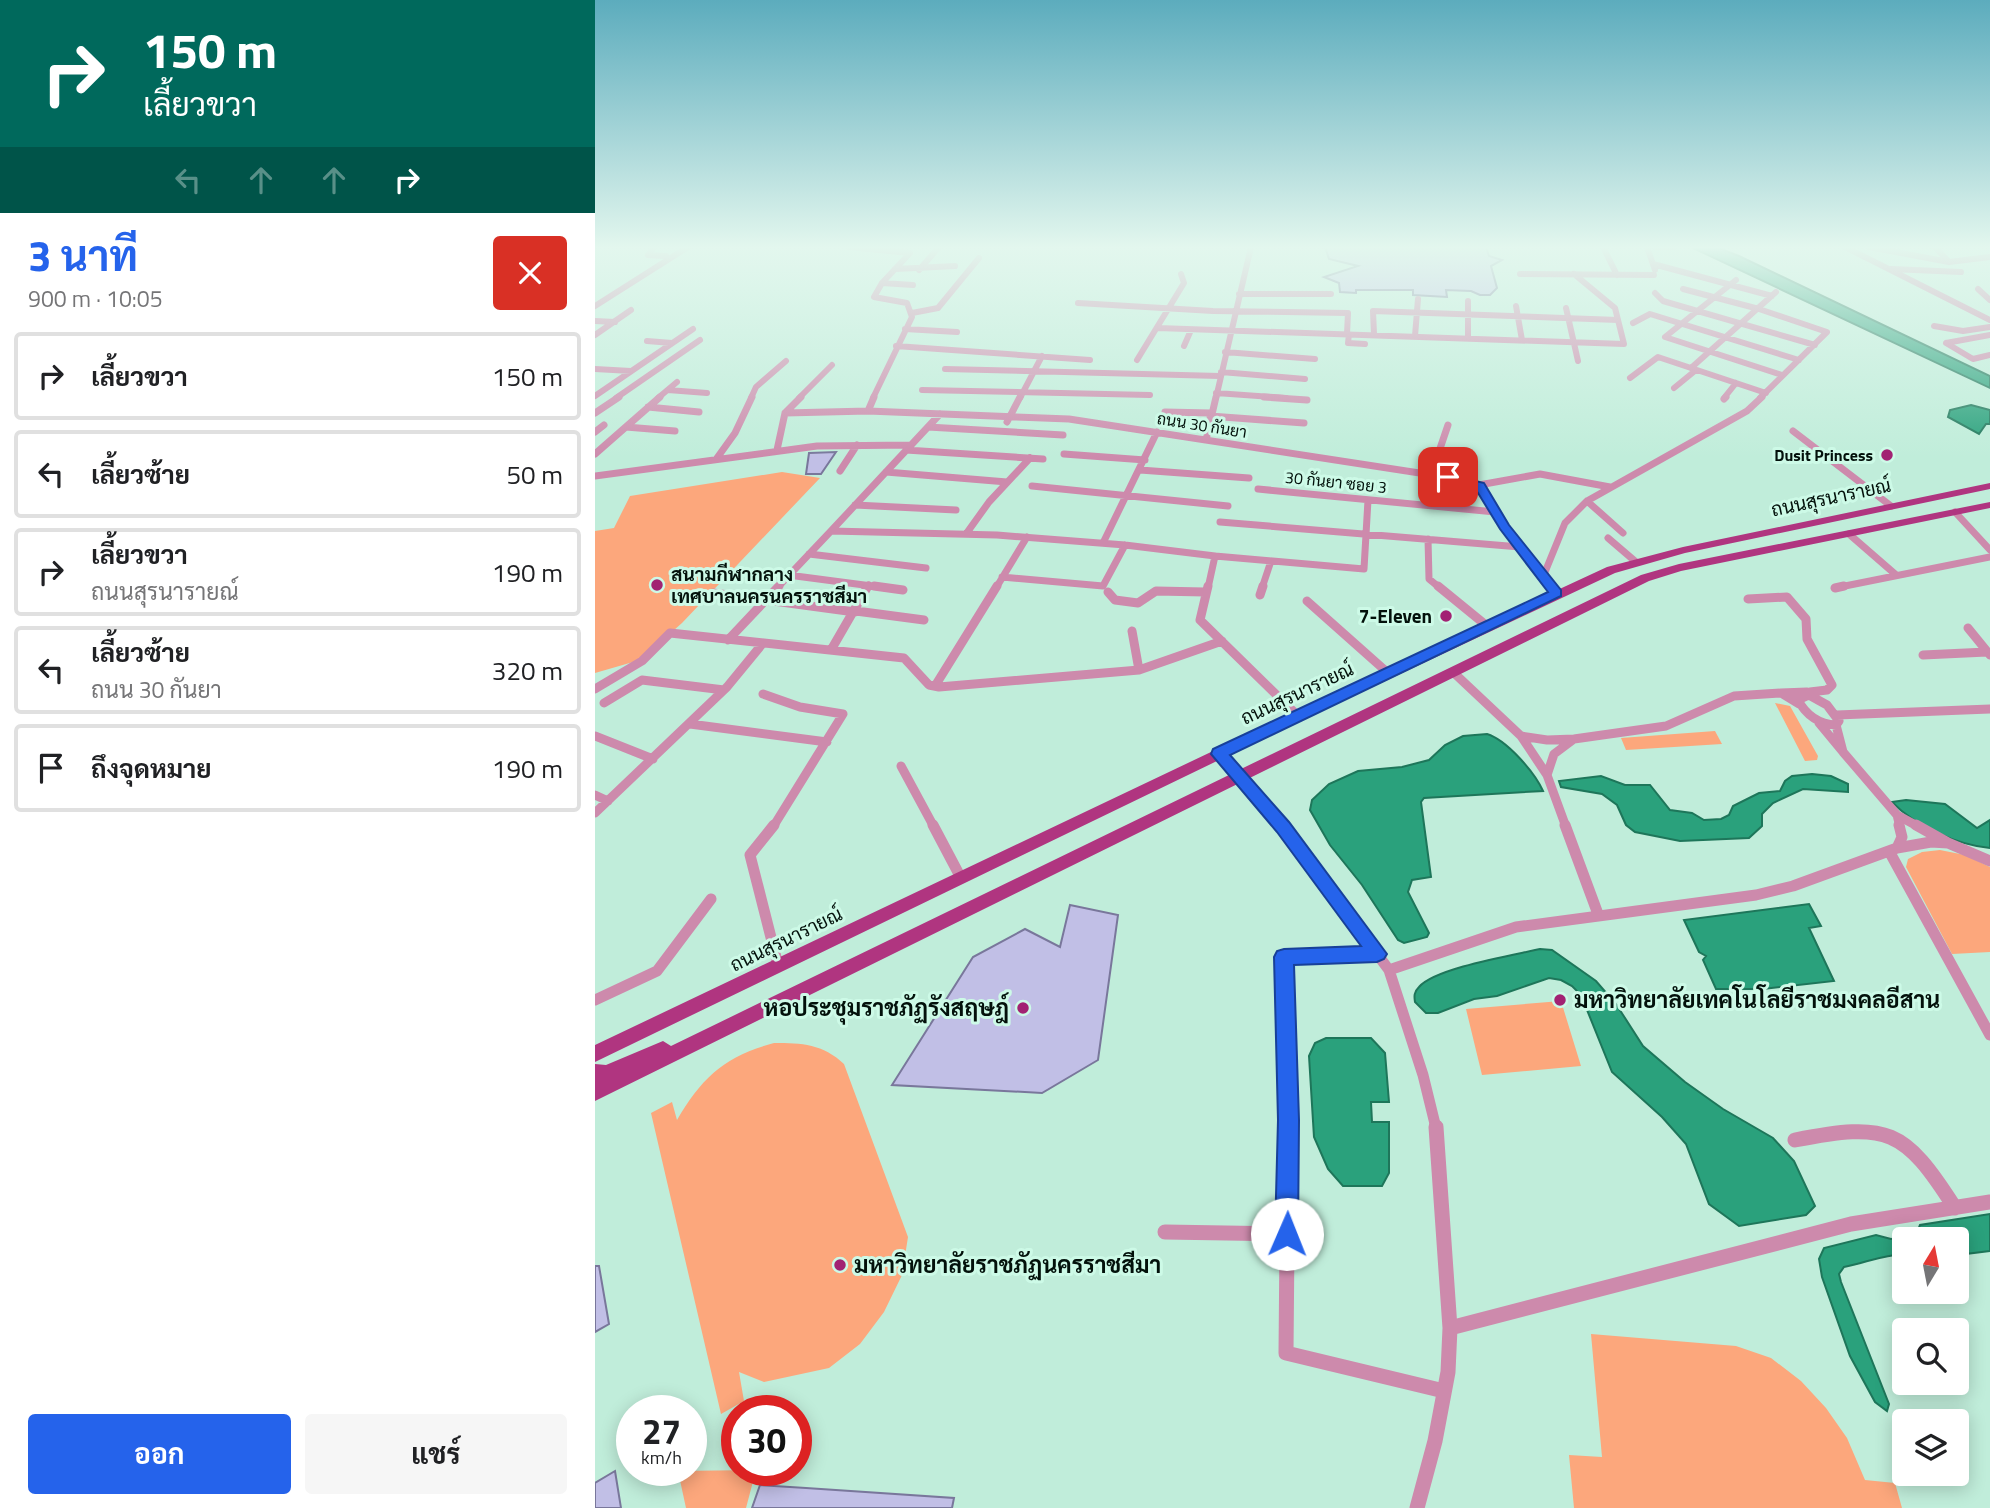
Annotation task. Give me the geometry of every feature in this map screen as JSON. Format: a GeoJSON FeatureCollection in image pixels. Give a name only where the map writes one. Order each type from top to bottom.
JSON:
{"type":"FeatureCollection","features":[{"type":"Feature","properties":{"kind":"main road","name":"ถนนสุรนารายณ์"},"geometry":{"type":"LineString","coordinates":[[595,1054],[1556,593],[1636,562],[1990,486]]}},
{"type":"Feature","properties":{"kind":"main road","name":"ถนนสุรนารายณ์"},"geometry":{"type":"LineString","coordinates":[[595,1092],[1645,578],[1679,568],[1990,505]]}},
{"type":"Feature","properties":{"kind":"main road"},"geometry":{"type":"LineString","coordinates":[[1429,653],[1453,672]]}},
{"type":"Feature","properties":{"kind":"main road"},"geometry":{"type":"LineString","coordinates":[[1219,754],[1240,777]]}},
{"type":"Feature","properties":{"kind":"main road","name":"ถนนสุรนารายณ์"},"geometry":{"type":"LineString","coordinates":[[595,1061],[652,1026]]}},
{"type":"Feature","properties":{"kind":"main road","name":"ถนนสุรนารายณ์"},"geometry":{"type":"LineString","coordinates":[[595,1073],[606,1074],[665,1048],[689,1046]]}},
{"type":"Feature","properties":{"kind":"street"},"geometry":{"type":"LineString","coordinates":[[595,335],[621,317]]}},
{"type":"Feature","properties":{"kind":"street"},"geometry":{"type":"LineString","coordinates":[[868,411],[910,317]]}},
{"type":"Feature","properties":{"kind":"street"},"geometry":{"type":"LineString","coordinates":[[1137,360],[1164,317]]}},
{"type":"Feature","properties":{"kind":"street"},"geometry":{"type":"LineString","coordinates":[[1206,440],[1233,317]]}},
{"type":"Feature","properties":{"kind":"street"},"geometry":{"type":"LineString","coordinates":[[1348,317],[1348,343],[1365,344]]}},
{"type":"Feature","properties":{"kind":"street"},"geometry":{"type":"LineString","coordinates":[[1373,317],[1374,334]]}},
{"type":"Feature","properties":{"kind":"street"},"geometry":{"type":"LineString","coordinates":[[1415,336],[1417,317]]}},
{"type":"Feature","properties":{"kind":"street"},"geometry":{"type":"LineString","coordinates":[[1468,338],[1469,317]]}},
{"type":"Feature","properties":{"kind":"street"},"geometry":{"type":"LineString","coordinates":[[1518,317],[1522,340]]}},
{"type":"Feature","properties":{"kind":"street"},"geometry":{"type":"LineString","coordinates":[[1157,328],[1230,333],[1374,334],[1624,344],[1618,320],[1552,317]]}},
{"type":"Feature","properties":{"kind":"street"},"geometry":{"type":"LineString","coordinates":[[1633,323],[1642,317]]}},
{"type":"Feature","properties":{"kind":"street"},"geometry":{"type":"LineString","coordinates":[[1659,317],[1799,360]]}},
{"type":"Feature","properties":{"kind":"street"},"geometry":{"type":"LineString","coordinates":[[1689,317],[1665,337],[1782,375]]}},
{"type":"Feature","properties":{"kind":"street"},"geometry":{"type":"LineString","coordinates":[[1722,317],[1815,345]]}},
{"type":"Feature","properties":{"kind":"street"},"geometry":{"type":"LineString","coordinates":[[1674,388],[1709,352],[1750,317]]}},
{"type":"Feature","properties":{"kind":"street"},"geometry":{"type":"LineString","coordinates":[[1543,577],[1565,523],[1587,501],[1747,411],[1827,332],[1786,317]]}},
{"type":"Feature","properties":{"kind":"street"},"geometry":{"type":"LineString","coordinates":[[1568,318],[1579,362]]}},
{"type":"Feature","properties":{"kind":"street"},"geometry":{"type":"LineString","coordinates":[[595,321],[615,322]]}},
{"type":"Feature","properties":{"kind":"street"},"geometry":{"type":"LineString","coordinates":[[1934,326],[1967,331],[1990,327]]}},
{"type":"Feature","properties":{"kind":"street"},"geometry":{"type":"LineString","coordinates":[[595,396],[694,329]]}},
{"type":"Feature","properties":{"kind":"street"},"geometry":{"type":"LineString","coordinates":[[905,329],[957,332]]}},
{"type":"Feature","properties":{"kind":"street"},"geometry":{"type":"LineString","coordinates":[[1184,346],[1191,330]]}},
{"type":"Feature","properties":{"kind":"street"},"geometry":{"type":"LineString","coordinates":[[1990,335],[1946,343],[1973,359],[1990,355]]}},
{"type":"Feature","properties":{"kind":"street"},"geometry":{"type":"LineString","coordinates":[[595,413],[700,340]]}},
{"type":"Feature","properties":{"kind":"street"},"geometry":{"type":"LineString","coordinates":[[647,341],[672,343]]}},
{"type":"Feature","properties":{"kind":"street"},"geometry":{"type":"LineString","coordinates":[[895,346],[1090,360]]}},
{"type":"Feature","properties":{"kind":"street"},"geometry":{"type":"LineString","coordinates":[[1225,352],[1315,359]]}},
{"type":"Feature","properties":{"kind":"street"},"geometry":{"type":"LineString","coordinates":[[1002,431],[1042,356]]}},
{"type":"Feature","properties":{"kind":"street"},"geometry":{"type":"LineString","coordinates":[[1630,378],[1657,357],[1766,393]]}},
{"type":"Feature","properties":{"kind":"street"},"geometry":{"type":"LineString","coordinates":[[717,458],[735,433],[756,387],[786,361]]}},
{"type":"Feature","properties":{"kind":"street"},"geometry":{"type":"LineString","coordinates":[[778,450],[785,413],[832,365]]}},
{"type":"Feature","properties":{"kind":"street"},"geometry":{"type":"LineString","coordinates":[[595,369],[631,371]]}},
{"type":"Feature","properties":{"kind":"street"},"geometry":{"type":"LineString","coordinates":[[946,369],[1032,373],[1221,374],[1305,379]]}},
{"type":"Feature","properties":{"kind":"street"},"geometry":{"type":"LineString","coordinates":[[595,454],[677,382]]}},
{"type":"Feature","properties":{"kind":"street"},"geometry":{"type":"LineString","coordinates":[[1724,399],[1736,383]]}},
{"type":"Feature","properties":{"kind":"street"},"geometry":{"type":"LineString","coordinates":[[668,390],[707,393]]}},
{"type":"Feature","properties":{"kind":"street"},"geometry":{"type":"LineString","coordinates":[[922,390],[1150,395]]}},
{"type":"Feature","properties":{"kind":"street"},"geometry":{"type":"LineString","coordinates":[[1216,393],[1307,400]]}},
{"type":"Feature","properties":{"kind":"street"},"geometry":{"type":"LineString","coordinates":[[648,407],[699,412]]}},
{"type":"Feature","properties":{"kind":"street","name":"ถนน 30 กันยา"},"geometry":{"type":"LineString","coordinates":[[785,413],[868,411],[1069,419],[1431,475],[1479,485]]}},
{"type":"Feature","properties":{"kind":"street"},"geometry":{"type":"LineString","coordinates":[[1165,412],[1304,423]]}},
{"type":"Feature","properties":{"kind":"street"},"geometry":{"type":"LineString","coordinates":[[728,639],[940,414]]}},
{"type":"Feature","properties":{"kind":"street"},"geometry":{"type":"LineString","coordinates":[[595,424],[604,425],[595,432]]}},
{"type":"Feature","properties":{"kind":"street"},"geometry":{"type":"LineString","coordinates":[[1431,475],[1448,425]]}},
{"type":"Feature","properties":{"kind":"street"},"geometry":{"type":"LineString","coordinates":[[626,427],[675,431]]}},
{"type":"Feature","properties":{"kind":"street"},"geometry":{"type":"LineString","coordinates":[[928,427],[1063,435]]}},
{"type":"Feature","properties":{"kind":"street"},"geometry":{"type":"LineString","coordinates":[[1793,431],[1891,506]]}},
{"type":"Feature","properties":{"kind":"street"},"geometry":{"type":"LineString","coordinates":[[1103,543],[1157,432]]}},
{"type":"Feature","properties":{"kind":"street"},"geometry":{"type":"LineString","coordinates":[[595,476],[778,450],[857,444],[1043,459]]}},
{"type":"Feature","properties":{"kind":"street"},"geometry":{"type":"LineString","coordinates":[[840,471],[857,444]]}},
{"type":"Feature","properties":{"kind":"street"},"geometry":{"type":"LineString","coordinates":[[1064,454],[1145,460]]}},
{"type":"Feature","properties":{"kind":"street"},"geometry":{"type":"LineString","coordinates":[[965,534],[1030,458]]}},
{"type":"Feature","properties":{"kind":"street"},"geometry":{"type":"LineString","coordinates":[[1140,470],[1249,478]]}},
{"type":"Feature","properties":{"kind":"street"},"geometry":{"type":"LineString","coordinates":[[886,472],[1007,482]]}},
{"type":"Feature","properties":{"kind":"street"},"geometry":{"type":"LineString","coordinates":[[1556,593],[1495,512],[1479,485],[1540,474],[1610,487]]}},
{"type":"Feature","properties":{"kind":"street"},"geometry":{"type":"LineString","coordinates":[[1032,486],[1228,506]]}},
{"type":"Feature","properties":{"kind":"street","name":"30 กันยา ซอย 3"},"geometry":{"type":"LineString","coordinates":[[1258,489],[1495,512]]}},
{"type":"Feature","properties":{"kind":"street"},"geometry":{"type":"LineString","coordinates":[[831,531],[1027,537],[1364,569],[1369,500]]}},
{"type":"Feature","properties":{"kind":"street"},"geometry":{"type":"LineString","coordinates":[[1587,501],[1623,533],[1608,538],[1636,562]]}},
{"type":"Feature","properties":{"kind":"street"},"geometry":{"type":"LineString","coordinates":[[855,505],[956,510]]}},
{"type":"Feature","properties":{"kind":"street"},"geometry":{"type":"LineString","coordinates":[[1955,512],[1990,550]]}},
{"type":"Feature","properties":{"kind":"street"},"geometry":{"type":"LineString","coordinates":[[1220,522],[1520,547]]}},
{"type":"Feature","properties":{"kind":"street"},"geometry":{"type":"LineString","coordinates":[[1849,534],[1895,575]]}},
{"type":"Feature","properties":{"kind":"street"},"geometry":{"type":"LineString","coordinates":[[935,686],[1027,537]]}},
{"type":"Feature","properties":{"kind":"street"},"geometry":{"type":"LineString","coordinates":[[1428,539],[1429,579],[1487,626]]}},
{"type":"Feature","properties":{"kind":"street"},"geometry":{"type":"LineString","coordinates":[[1002,577],[1103,586],[1125,545]]}},
{"type":"Feature","properties":{"kind":"street"},"geometry":{"type":"LineString","coordinates":[[809,554],[926,568]]}},
{"type":"Feature","properties":{"kind":"street"},"geometry":{"type":"LineString","coordinates":[[1215,556],[1200,620],[1298,716]]}},
{"type":"Feature","properties":{"kind":"street"},"geometry":{"type":"LineString","coordinates":[[1835,588],[1990,556]]}},
{"type":"Feature","properties":{"kind":"street"},"geometry":{"type":"LineString","coordinates":[[1260,595],[1271,561]]}},
{"type":"Feature","properties":{"kind":"street"},"geometry":{"type":"LineString","coordinates":[[788,575],[903,590]]}},
{"type":"Feature","properties":{"kind":"street"},"geometry":{"type":"LineString","coordinates":[[831,650],[869,586]]}},
{"type":"Feature","properties":{"kind":"street"},"geometry":{"type":"LineString","coordinates":[[1108,592],[1115,600],[1138,603],[1156,591],[1205,592]]}},
{"type":"Feature","properties":{"kind":"street"},"geometry":{"type":"LineString","coordinates":[[713,593],[924,620]]}},
{"type":"Feature","properties":{"kind":"street"},"geometry":{"type":"LineString","coordinates":[[1748,599],[1787,597],[1806,618],[1807,639],[1832,680],[1832,685],[1827,690],[1802,696],[1798,699],[1799,704]]}},
{"type":"Feature","properties":{"kind":"street"},"geometry":{"type":"LineString","coordinates":[[1307,601],[1388,673]]}},
{"type":"Feature","properties":{"kind":"street"},"geometry":{"type":"LineString","coordinates":[[1968,628],[1989,654]]}},
{"type":"Feature","properties":{"kind":"street"},"geometry":{"type":"LineString","coordinates":[[1132,631],[1139,670]]}},
{"type":"Feature","properties":{"kind":"street"},"geometry":{"type":"LineString","coordinates":[[595,689],[642,661],[670,633],[904,658],[929,685],[935,686],[1139,670],[1222,641]]}},
{"type":"Feature","properties":{"kind":"street"},"geometry":{"type":"LineString","coordinates":[[595,813],[724,690],[763,643]]}},
{"type":"Feature","properties":{"kind":"street"},"geometry":{"type":"LineString","coordinates":[[1923,655],[1989,654]]}},
{"type":"Feature","properties":{"kind":"street"},"geometry":{"type":"LineString","coordinates":[[1453,672],[1521,736],[1547,775],[1598,914]]}},
{"type":"Feature","properties":{"kind":"street"},"geometry":{"type":"LineString","coordinates":[[604,703],[642,680],[724,690]]}},
{"type":"Feature","properties":{"kind":"street"},"geometry":{"type":"LineString","coordinates":[[1521,736],[1547,740],[1574,739],[1666,726],[1734,696],[1781,693],[1813,695],[1837,720],[1843,752]]}},
{"type":"Feature","properties":{"kind":"street"},"geometry":{"type":"LineString","coordinates":[[1781,693],[1799,704],[1819,723],[1897,816],[1990,861]]}},
{"type":"Feature","properties":{"kind":"street"},"geometry":{"type":"LineString","coordinates":[[763,694],[800,707],[843,714],[765,839],[750,855],[778,965]]}},
{"type":"Feature","properties":{"kind":"street"},"geometry":{"type":"LineString","coordinates":[[1819,723],[1990,709]]}},
{"type":"Feature","properties":{"kind":"street"},"geometry":{"type":"LineString","coordinates":[[690,724],[827,741]]}},
{"type":"Feature","properties":{"kind":"street"},"geometry":{"type":"LineString","coordinates":[[595,736],[653,759]]}},
{"type":"Feature","properties":{"kind":"street"},"geometry":{"type":"LineString","coordinates":[[1547,775],[1555,754],[1574,739]]}},
{"type":"Feature","properties":{"kind":"street"},"geometry":{"type":"LineString","coordinates":[[901,766],[961,877]]}},
{"type":"Feature","properties":{"kind":"street"},"geometry":{"type":"LineString","coordinates":[[1240,777],[1283,827],[1389,970],[1423,1075],[1437,1132],[1450,1328],[1444,1391],[1417,1508]]}},
{"type":"Feature","properties":{"kind":"street"},"geometry":{"type":"LineString","coordinates":[[595,795],[608,801]]}},
{"type":"Feature","properties":{"kind":"street"},"geometry":{"type":"LineString","coordinates":[[1893,849],[1902,837],[1897,816]]}},
{"type":"Feature","properties":{"kind":"street"},"geometry":{"type":"LineString","coordinates":[[1389,970],[1516,927],[1756,895],[1793,886],[1893,849],[1931,842],[1948,843]]}},
{"type":"Feature","properties":{"kind":"street"},"geometry":{"type":"LineString","coordinates":[[1893,849],[1990,1035]]}},
{"type":"Feature","properties":{"kind":"street"},"geometry":{"type":"LineString","coordinates":[[595,1000],[657,971],[711,898]]}},
{"type":"Feature","properties":{"kind":"street"},"geometry":{"type":"LineString","coordinates":[[1377,954],[1284,957],[1289,1120],[1286,1353],[1444,1391]]}},
{"type":"Feature","properties":{"kind":"street"},"geometry":{"type":"LineString","coordinates":[[1795,1140],[1843,1130],[1894,1135],[1912,1146],[1927,1162],[1955,1208]]}},
{"type":"Feature","properties":{"kind":"street"},"geometry":{"type":"LineString","coordinates":[[1450,1328],[1851,1224],[1990,1202]]}},
{"type":"Feature","properties":{"kind":"street"},"geometry":{"type":"LineString","coordinates":[[1165,1232],[1287,1234]]}},
{"type":"Feature","properties":{"kind":"shaded area"},"geometry":{"type":"Polygon","coordinates":[[[1840,317],[1867,317],[1990,376],[1990,388],[1840,317]]]}},
{"type":"Feature","properties":{"kind":"shaded area"},"geometry":{"type":"Polygon","coordinates":[[[1971,405],[1990,410],[1990,424],[1986,424],[1979,434],[1948,417],[1950,410],[1971,405]]]}},
{"type":"Feature","properties":{"kind":"shaded area","name":"สนามกีฬากลาง เทศบาลนครนครราชสีมา"},"geometry":{"type":"Polygon","coordinates":[[[782,472],[820,478],[682,623],[640,660],[595,673],[595,531],[614,528],[630,496],[782,472]]]}},
{"type":"Feature","properties":{"kind":"shaded area"},"geometry":{"type":"Polygon","coordinates":[[[1775,703],[1790,706],[1818,756],[1817,760],[1805,761],[1775,703]]]}},
{"type":"Feature","properties":{"kind":"shaded area"},"geometry":{"type":"Polygon","coordinates":[[[1715,731],[1722,744],[1626,750],[1621,738],[1715,731]]]}},
{"type":"Feature","properties":{"kind":"shaded area"},"geometry":{"type":"Polygon","coordinates":[[[1487,734],[1503,743],[1519,758],[1534,775],[1543,791],[1424,798],[1421,802],[1431,877],[1412,880],[1408,892],[1429,933],[1427,937],[1404,943],[1398,940],[1362,885],[1330,845],[1310,810],[1312,800],[1329,784],[1358,771],[1402,767],[1429,760],[1445,745],[1463,736],[1487,734]]]}},
{"type":"Feature","properties":{"kind":"shaded area"},"geometry":{"type":"Polygon","coordinates":[[[1601,776],[1625,785],[1650,785],[1670,810],[1692,813],[1704,820],[1721,819],[1729,815],[1733,806],[1759,793],[1780,791],[1785,781],[1792,776],[1831,776],[1848,784],[1848,792],[1803,789],[1773,803],[1762,814],[1762,826],[1749,838],[1680,841],[1635,832],[1626,825],[1617,805],[1602,794],[1561,787],[1559,781],[1601,776]]]}},
{"type":"Feature","properties":{"kind":"shaded area"},"geometry":{"type":"Polygon","coordinates":[[[1906,800],[1945,804],[1977,828],[1990,820],[1990,848],[1964,843],[1937,833],[1912,819],[1892,802],[1906,800]]]}},
{"type":"Feature","properties":{"kind":"shaded area"},"geometry":{"type":"Polygon","coordinates":[[[1940,850],[1965,855],[1990,867],[1990,952],[1952,954],[1906,867],[1908,859],[1922,852],[1940,850]]]}},
{"type":"Feature","properties":{"kind":"shaded area"},"geometry":{"type":"Polygon","coordinates":[[[1809,904],[1821,926],[1809,928],[1834,981],[1763,989],[1716,989],[1703,960],[1706,956],[1699,952],[1684,920],[1809,904]]]}},
{"type":"Feature","properties":{"kind":"shaded area"},"geometry":{"type":"Polygon","coordinates":[[[1540,949],[1552,950],[1596,981],[1616,1004],[1643,1046],[1685,1082],[1723,1109],[1773,1138],[1794,1161],[1815,1206],[1806,1215],[1739,1226],[1709,1204],[1686,1144],[1662,1117],[1612,1072],[1581,995],[1561,980],[1549,978],[1497,996],[1474,999],[1438,1013],[1426,1013],[1415,1002],[1419,987],[1441,974],[1540,949]]]}},
{"type":"Feature","properties":{"kind":"shaded area"},"geometry":{"type":"Polygon","coordinates":[[[1561,1001],[1581,1066],[1482,1075],[1466,1009],[1561,1001]]]}},
{"type":"Feature","properties":{"kind":"shaded area"},"geometry":{"type":"Polygon","coordinates":[[[1326,1038],[1371,1038],[1385,1053],[1389,1102],[1371,1102],[1372,1122],[1389,1122],[1389,1173],[1382,1186],[1343,1186],[1328,1169],[1314,1137],[1309,1056],[1315,1043],[1326,1038]]]}},
{"type":"Feature","properties":{"kind":"shaded area"},"geometry":{"type":"Polygon","coordinates":[[[774,1043],[812,1046],[828,1052],[844,1064],[908,1237],[902,1275],[884,1312],[860,1344],[829,1368],[764,1382],[739,1372],[743,1395],[721,1395],[721,1414],[651,1113],[672,1102],[677,1120],[696,1092],[717,1070],[757,1048],[774,1043]]]}},
{"type":"Feature","properties":{"kind":"shaded area"},"geometry":{"type":"Polygon","coordinates":[[[1990,1214],[1990,1251],[1969,1254],[1969,1227],[1919,1227],[1990,1214]]]}},
{"type":"Feature","properties":{"kind":"shaded area"},"geometry":{"type":"Polygon","coordinates":[[[1876,1235],[1891,1239],[1892,1256],[1844,1267],[1839,1274],[1889,1404],[1887,1411],[1875,1402],[1850,1356],[1822,1277],[1819,1259],[1824,1248],[1876,1235]]]}},
{"type":"Feature","properties":{"kind":"shaded area"},"geometry":{"type":"Polygon","coordinates":[[[1591,1334],[1736,1346],[1771,1358],[1801,1381],[1826,1408],[1847,1438],[1865,1480],[1892,1483],[1892,1486],[1896,1486],[1902,1508],[1574,1508],[1569,1455],[1602,1457],[1591,1334]]]}},
{"type":"Feature","properties":{"kind":"shaded area"},"geometry":{"type":"Polygon","coordinates":[[[721,1470],[721,1486],[752,1486],[746,1508],[686,1508],[681,1486],[707,1486],[707,1471],[721,1470]]]}},
{"type":"Feature","properties":{"kind":"building"},"geometry":{"type":"Polygon","coordinates":[[[836,452],[821,474],[806,474],[809,453],[836,452]]]}},
{"type":"Feature","properties":{"kind":"building","name":"หอประชุมราชภัฏรังสฤษฎ์"},"geometry":{"type":"Polygon","coordinates":[[[1070,905],[1118,915],[1098,1060],[1042,1093],[892,1085],[973,957],[1025,929],[1060,947],[1070,905]]]}},
{"type":"Feature","properties":{"kind":"building"},"geometry":{"type":"Polygon","coordinates":[[[595,1266],[599,1266],[609,1324],[595,1332],[595,1266]]]}},
{"type":"Feature","properties":{"kind":"building"},"geometry":{"type":"Polygon","coordinates":[[[615,1471],[621,1508],[595,1508],[595,1483],[615,1471]]]}},
{"type":"Feature","properties":{"kind":"building"},"geometry":{"type":"Polygon","coordinates":[[[760,1486],[954,1498],[952,1508],[752,1508],[760,1486]]]}},
{"type":"Feature","properties":{"kind":"place","name":"Dusit Princess"},"geometry":{"type":"Point","coordinates":[1887,455]}},
{"type":"Feature","properties":{"kind":"place","name":"สนามกีฬากลาง เทศบาลนครนครราชสีมา"},"geometry":{"type":"Point","coordinates":[657,585]}},
{"type":"Feature","properties":{"kind":"place","name":"7-Eleven"},"geometry":{"type":"Point","coordinates":[1446,616]}},
{"type":"Feature","properties":{"kind":"place","name":"มหาวิทยาลัยเทคโนโลยีราชมงคลอีสาน"},"geometry":{"type":"Point","coordinates":[1560,1000]}},
{"type":"Feature","properties":{"kind":"place","name":"หอประชุมราชภัฏรังสฤษฎ์"},"geometry":{"type":"Point","coordinates":[1023,1008]}},
{"type":"Feature","properties":{"kind":"place","name":"มหาวิทยาลัยราชภัฏนครราชสีมา"},"geometry":{"type":"Point","coordinates":[840,1265]}},
{"type":"Feature","properties":{"kind":"route"},"geometry":{"type":"LineString","coordinates":[[1287,1234],[1289,1120],[1284,957],[1377,954],[1283,827],[1219,754],[1556,593],[1504,526],[1484,490],[1479,485],[1448,477]]}}]}
